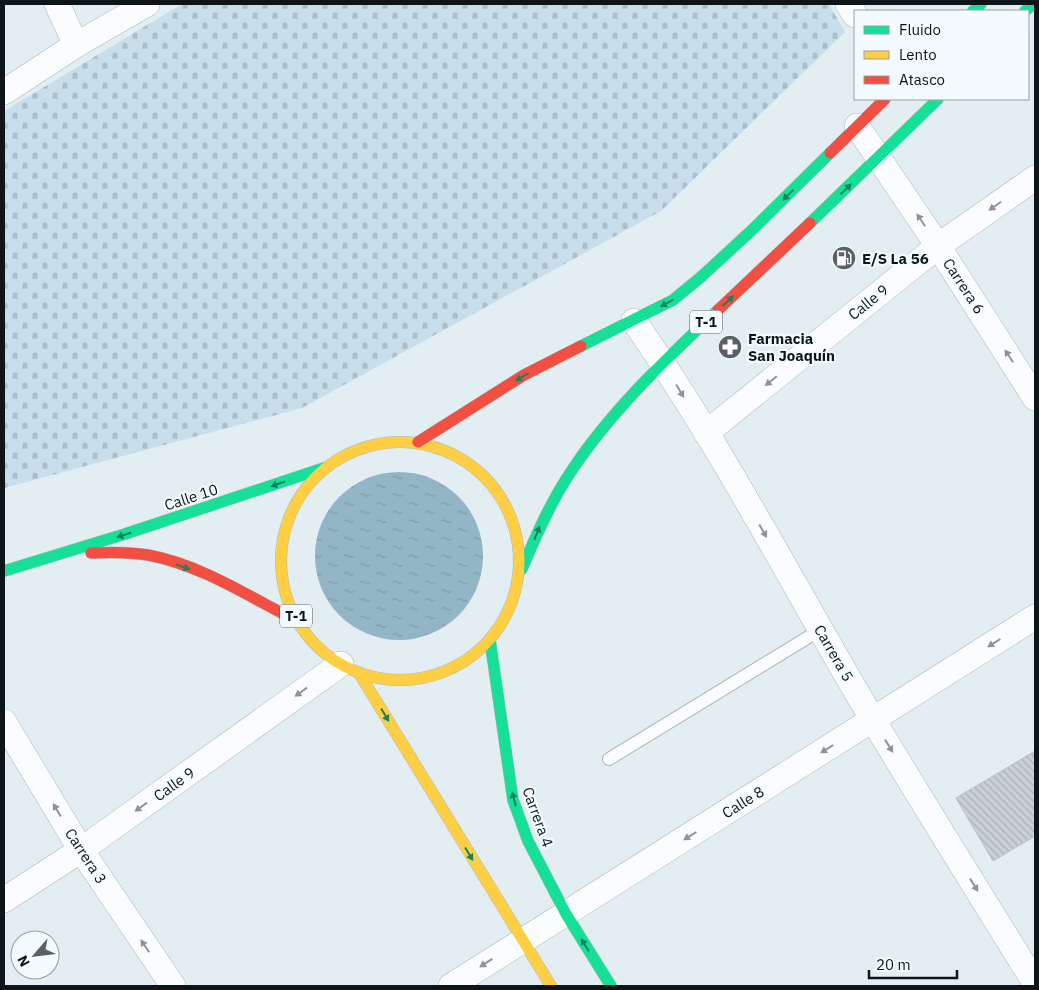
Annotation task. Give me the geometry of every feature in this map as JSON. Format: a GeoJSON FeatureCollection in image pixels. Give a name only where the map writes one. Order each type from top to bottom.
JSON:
{"type":"FeatureCollection","features":[{"type":"Feature","properties":{"kind":"main road","name":"T-1"},"geometry":{"type":"LineString","coordinates":[[418,442],[524,375],[673,300],[752,230],[883,100]]}},
{"type":"Feature","properties":{"kind":"main road","name":"T-1"},"geometry":{"type":"LineString","coordinates":[[519,578],[518,540],[506,505],[484,475],[453,454],[418,442],[385,442],[352,451],[324,468],[301,493],[287,524],[281,557],[285,591],[299,622],[311,639],[325,652],[350,668],[394,680],[430,677],[463,663],[490,640],[509,611],[519,578],[542,523],[571,472],[595,437],[663,363],[879,158],[937,100]]}},
{"type":"Feature","properties":{"kind":"main road","name":"Calle 10"},"geometry":{"type":"LineString","coordinates":[[4,571],[198,511],[324,468]]}},
{"type":"Feature","properties":{"kind":"main road","name":"Calle 10"},"geometry":{"type":"LineString","coordinates":[[67,553],[111,552],[155,557],[209,576],[299,622]]}},
{"type":"Feature","properties":{"kind":"main road","name":"Carrera 4"},"geometry":{"type":"LineString","coordinates":[[490,640],[513,800],[528,841],[566,914],[610,986]]}},
{"type":"Feature","properties":{"kind":"main road","name":"T-1"},"geometry":{"type":"LineString","coordinates":[[350,668],[550,986]]}},
{"type":"Feature","properties":{"kind":"street"},"geometry":{"type":"LineString","coordinates":[[57,4],[76,45]]}},
{"type":"Feature","properties":{"kind":"street"},"geometry":{"type":"LineString","coordinates":[[4,92],[76,45],[147,4]]}},
{"type":"Feature","properties":{"kind":"street","name":"Carrera 6"},"geometry":{"type":"LineString","coordinates":[[857,126],[938,246],[1035,398]]}},
{"type":"Feature","properties":{"kind":"street","name":"Calle 9"},"geometry":{"type":"LineString","coordinates":[[706,433],[938,246],[1035,178]]}},
{"type":"Feature","properties":{"kind":"street","name":"Carrera 5"},"geometry":{"type":"LineString","coordinates":[[634,321],[663,363],[706,433],[873,720],[1035,984]]}},
{"type":"Feature","properties":{"kind":"street","name":"Calle 8"},"geometry":{"type":"LineString","coordinates":[[451,986],[1035,617]]}},
{"type":"Feature","properties":{"kind":"street","name":"Calle 9"},"geometry":{"type":"LineString","coordinates":[[4,900],[350,668]]}},
{"type":"Feature","properties":{"kind":"street","name":"Carrera 3"},"geometry":{"type":"LineString","coordinates":[[4,722],[81,850],[173,986]]}},
{"type":"Feature","properties":{"kind":"lane"},"geometry":{"type":"LineString","coordinates":[[609,759],[820,630]]}},
{"type":"Feature","properties":{"kind":"green space"},"geometry":{"type":"Polygon","coordinates":[[[182,4],[829,4],[845,32],[661,211],[302,408],[4,488],[4,111],[182,4]]]}},
{"type":"Feature","properties":{"kind":"water"},"geometry":{"type":"Polygon","coordinates":[[[391,472],[407,472],[439,482],[464,503],[477,524],[483,556],[477,588],[469,603],[452,621],[431,634],[407,640],[391,640],[367,634],[352,626],[329,603],[321,588],[315,564],[315,548],[321,524],[329,509],[352,486],[367,478],[391,472]]]}},
{"type":"Feature","properties":{"kind":"building"},"geometry":{"type":"Polygon","coordinates":[[[1035,751],[1035,836],[993,861],[956,798],[1035,751]]]}},
{"type":"Feature","properties":{"kind":"traffic: fast"},"geometry":{"type":"LineString","coordinates":[[974,10],[981,4]]}},
{"type":"Feature","properties":{"kind":"traffic: fast"},"geometry":{"type":"LineString","coordinates":[[1026,10],[1033,4]]}},
{"type":"Feature","properties":{"kind":"traffic: fast"},"geometry":{"type":"LineString","coordinates":[[810,223],[937,100]]}},
{"type":"Feature","properties":{"kind":"traffic: fast"},"geometry":{"type":"LineString","coordinates":[[581,346],[673,300],[752,230],[830,153]]}},
{"type":"Feature","properties":{"kind":"traffic: fast"},"geometry":{"type":"LineString","coordinates":[[522,569],[538,531],[564,482],[588,448],[640,386],[718,310]]}},
{"type":"Feature","properties":{"kind":"traffic: fast"},"geometry":{"type":"LineString","coordinates":[[4,571],[125,534],[324,468]]}},
{"type":"Feature","properties":{"kind":"traffic: fast"},"geometry":{"type":"LineString","coordinates":[[490,640],[513,800],[528,841],[566,914],[611,986]]}},
{"type":"Feature","properties":{"kind":"traffic: slow"},"geometry":{"type":"LineString","coordinates":[[400,442],[434,447],[445,451],[466,462],[484,477],[499,495],[510,516],[514,527],[519,561],[514,595],[510,606],[499,627],[484,645],[466,660],[445,671],[434,675],[400,680],[366,675],[355,671],[334,660],[316,645],[301,627],[290,606],[286,595],[281,561],[286,527],[290,516],[301,495],[316,477],[334,462],[355,451],[366,447],[400,442]]}},
{"type":"Feature","properties":{"kind":"traffic: slow"},"geometry":{"type":"LineString","coordinates":[[359,673],[551,986]]}},
{"type":"Feature","properties":{"kind":"traffic: jam"},"geometry":{"type":"LineString","coordinates":[[830,153],[884,100]]}},
{"type":"Feature","properties":{"kind":"traffic: jam"},"geometry":{"type":"LineString","coordinates":[[718,310],[810,223]]}},
{"type":"Feature","properties":{"kind":"traffic: jam"},"geometry":{"type":"LineString","coordinates":[[418,442],[524,375],[581,346]]}},
{"type":"Feature","properties":{"kind":"traffic: jam"},"geometry":{"type":"LineString","coordinates":[[91,553],[134,553],[188,566],[299,622]]}},
{"type":"Feature","properties":{"kind":"place","name":"E/S La 56"},"geometry":{"type":"Point","coordinates":[844,258]}},
{"type":"Feature","properties":{"kind":"place","name":"Farmacia San Joaquín"},"geometry":{"type":"Point","coordinates":[730,347]}}]}
